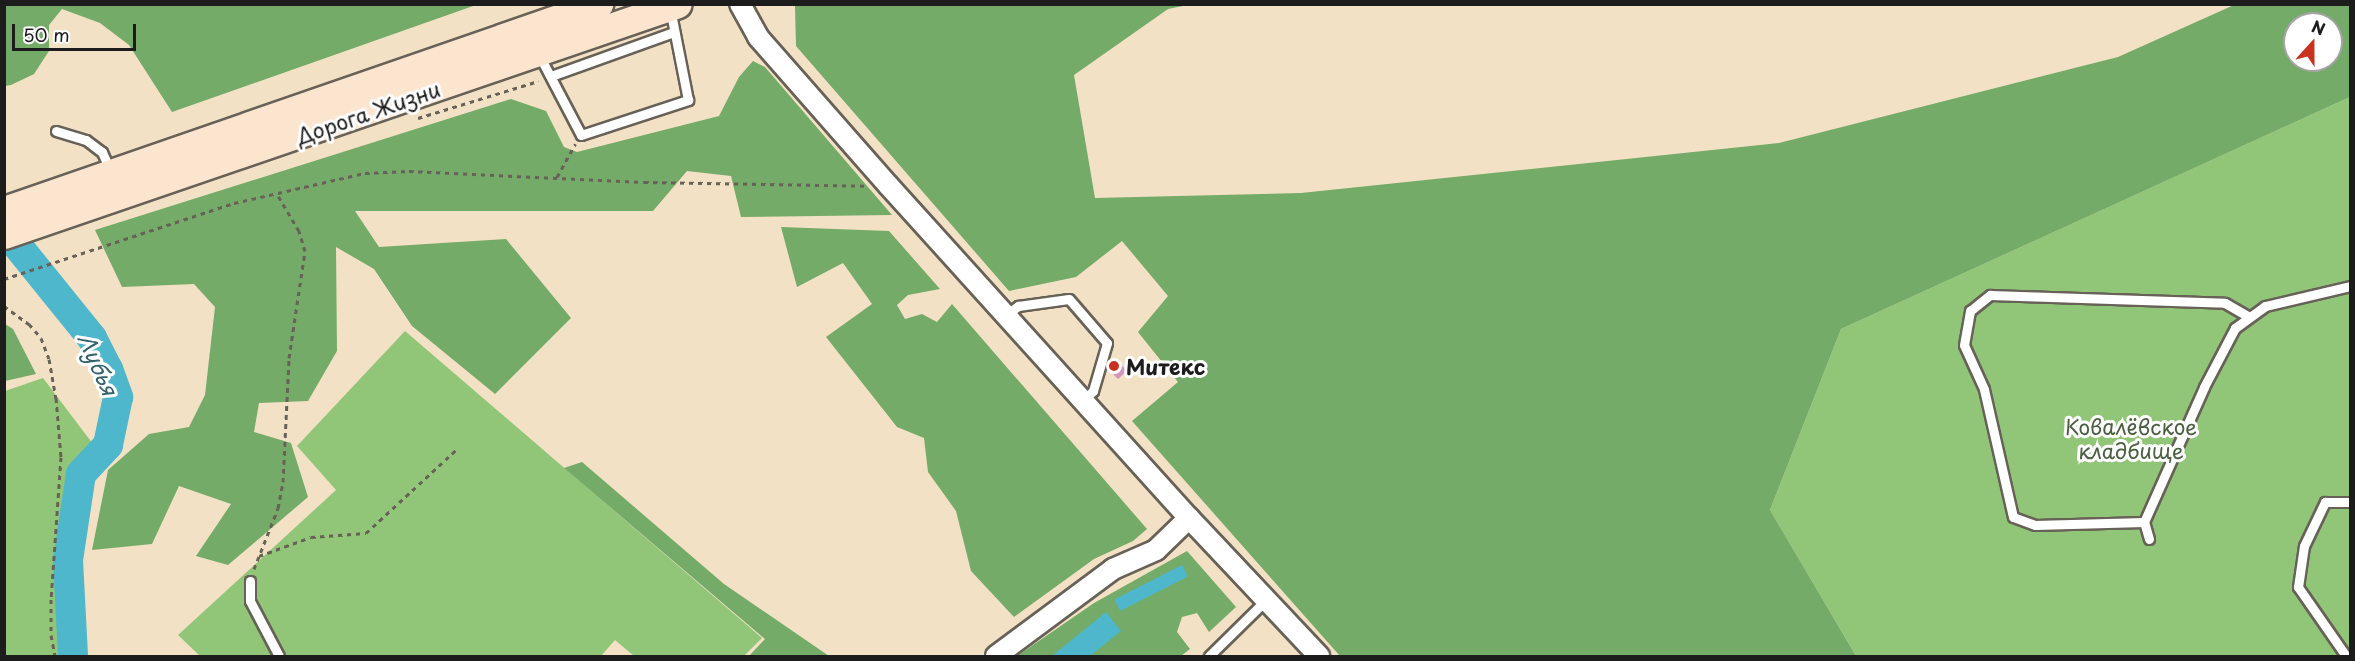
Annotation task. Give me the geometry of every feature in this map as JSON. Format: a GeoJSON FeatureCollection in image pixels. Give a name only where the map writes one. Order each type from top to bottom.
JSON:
{"type":"FeatureCollection","features":[{"type":"Feature","properties":{"kind":"main road","name":"Дорога Жизни"},"geometry":{"type":"LineString","coordinates":[[52,206],[111,172],[558,11],[599,4]]}},
{"type":"Feature","properties":{"kind":"main road","name":"Дорога Жизни"},"geometry":{"type":"LineString","coordinates":[[52,206],[538,53],[674,15]]}},
{"type":"Feature","properties":{"kind":"main road"},"geometry":{"type":"LineString","coordinates":[[4,210],[52,206]]}},
{"type":"Feature","properties":{"kind":"main road"},"geometry":{"type":"LineString","coordinates":[[4,235],[52,206]]}},
{"type":"Feature","properties":{"kind":"street"},"geometry":{"type":"LineString","coordinates":[[740,4],[758,37],[889,186],[1318,657]]}},
{"type":"Feature","properties":{"kind":"street"},"geometry":{"type":"LineString","coordinates":[[996,657],[1113,568],[1156,550],[1189,518]]}},
{"type":"Feature","properties":{"kind":"lane"},"geometry":{"type":"LineString","coordinates":[[538,53],[581,135],[687,100],[674,15],[551,76]]}},
{"type":"Feature","properties":{"kind":"lane"},"geometry":{"type":"LineString","coordinates":[[56,131],[86,140],[102,152],[111,172]]}},
{"type":"Feature","properties":{"kind":"lane"},"geometry":{"type":"LineString","coordinates":[[2149,539],[2144,522],[2204,387],[2235,328],[2265,306],[2350,286]]}},
{"type":"Feature","properties":{"kind":"lane"},"geometry":{"type":"LineString","coordinates":[[2144,522],[2035,525],[2013,517],[1984,389],[1964,345],[1970,311],[1990,295],[2224,303],[2249,317]]}},
{"type":"Feature","properties":{"kind":"lane"},"geometry":{"type":"LineString","coordinates":[[1007,314],[1018,306],[1069,299],[1107,343],[1093,391],[1084,399]]}},
{"type":"Feature","properties":{"kind":"lane"},"geometry":{"type":"LineString","coordinates":[[2346,657],[2298,587],[2304,546],[2325,502],[2350,502]]}},
{"type":"Feature","properties":{"kind":"lane"},"geometry":{"type":"LineString","coordinates":[[250,581],[250,601],[279,657]]}},
{"type":"Feature","properties":{"kind":"lane"},"geometry":{"type":"LineString","coordinates":[[1209,657],[1267,599]]}},
{"type":"Feature","properties":{"kind":"path"},"geometry":{"type":"LineString","coordinates":[[557,178],[581,135]]}},
{"type":"Feature","properties":{"kind":"path"},"geometry":{"type":"LineString","coordinates":[[4,279],[234,204],[365,173],[409,171],[830,187],[889,186]]}},
{"type":"Feature","properties":{"kind":"path"},"geometry":{"type":"LineString","coordinates":[[250,581],[278,508],[284,482],[289,358],[305,251],[299,231],[277,194]]}},
{"type":"Feature","properties":{"kind":"path"},"geometry":{"type":"LineString","coordinates":[[4,306],[30,324],[40,338],[49,359],[56,398],[61,457],[51,598],[51,635],[55,657]]}},
{"type":"Feature","properties":{"kind":"path"},"geometry":{"type":"LineString","coordinates":[[259,556],[311,537],[366,533],[458,448]]}},
{"type":"Feature","properties":{"kind":"green space"},"geometry":{"type":"Polygon","coordinates":[[[4,5],[476,5],[172,112],[129,45],[100,23],[62,9],[49,25],[49,51],[34,74],[5,86],[4,5]]]}},
{"type":"Feature","properties":{"kind":"green space"},"geometry":{"type":"Polygon","coordinates":[[[798,5],[1188,5],[1168,9],[1074,75],[1095,198],[1301,193],[1779,143],[2118,57],[2234,5],[2350,5],[2350,97],[1841,329],[1770,510],[1856,656],[1340,656],[1132,421],[1178,382],[1138,332],[1168,296],[1122,241],[1076,277],[1009,291],[796,46],[795,6],[798,5]]]}},
{"type":"Feature","properties":{"kind":"green space"},"geometry":{"type":"Polygon","coordinates":[[[753,61],[765,67],[892,215],[741,217],[731,176],[687,171],[653,211],[355,211],[379,247],[506,239],[571,318],[495,394],[412,326],[374,269],[336,247],[337,351],[308,401],[259,403],[254,432],[291,443],[308,497],[228,565],[196,556],[231,504],[179,486],[152,544],[92,550],[108,470],[149,434],[189,427],[205,395],[215,307],[194,284],[122,287],[95,230],[511,99],[546,111],[564,147],[577,152],[719,116],[739,77],[753,61]]]}},
{"type":"Feature","properties":{"kind":"green space","name":"Ковалёвское кладбище"},"geometry":{"type":"Polygon","coordinates":[[[2350,97],[2350,656],[1856,656],[1770,510],[1841,329],[2350,97]]]}},
{"type":"Feature","properties":{"kind":"green space"},"geometry":{"type":"Polygon","coordinates":[[[781,227],[889,231],[940,289],[908,295],[897,305],[905,319],[922,314],[937,322],[952,304],[1147,529],[1133,541],[1094,559],[1014,617],[971,571],[956,511],[928,472],[924,438],[897,427],[826,337],[872,304],[843,263],[797,287],[781,227]]]}},
{"type":"Feature","properties":{"kind":"green space"},"geometry":{"type":"Polygon","coordinates":[[[5,324],[13,329],[36,374],[5,381],[5,324]]]}},
{"type":"Feature","properties":{"kind":"green space"},"geometry":{"type":"Polygon","coordinates":[[[405,331],[762,638],[744,656],[634,656],[615,640],[601,656],[200,656],[178,635],[336,490],[297,446],[405,331]]]}},
{"type":"Feature","properties":{"kind":"green space"},"geometry":{"type":"Polygon","coordinates":[[[43,378],[93,444],[65,485],[61,656],[5,656],[5,391],[43,378]]]}},
{"type":"Feature","properties":{"kind":"green space"},"geometry":{"type":"Polygon","coordinates":[[[582,462],[724,584],[829,656],[749,656],[765,639],[564,468],[582,462]]]}},
{"type":"Feature","properties":{"kind":"green space"},"geometry":{"type":"Polygon","coordinates":[[[1187,551],[1236,607],[1209,632],[1197,613],[1182,617],[1177,632],[1190,649],[1181,656],[1017,656],[1094,603],[1187,551]]]}},
{"type":"Feature","properties":{"kind":"water"},"geometry":{"type":"Polygon","coordinates":[[[1182,565],[1188,577],[1120,611],[1114,600],[1182,565]]]}},
{"type":"Feature","properties":{"kind":"water"},"geometry":{"type":"Polygon","coordinates":[[[1106,612],[1121,631],[1090,656],[1052,656],[1106,612]]]}},
{"type":"Feature","properties":{"kind":"building"},"geometry":{"type":"Polygon","coordinates":[[[1118,361],[1127,371],[1118,379],[1109,370],[1111,362],[1118,361]]]}},
{"type":"Feature","properties":{"kind":"waterway","name":"Лубья"},"geometry":{"type":"LineString","coordinates":[[4,229],[92,338],[108,369],[118,397],[108,445],[81,474],[68,560],[73,656]]}},
{"type":"Feature","properties":{"kind":"place","name":"Митекс"},"geometry":{"type":"Point","coordinates":[1114,366]}}]}
